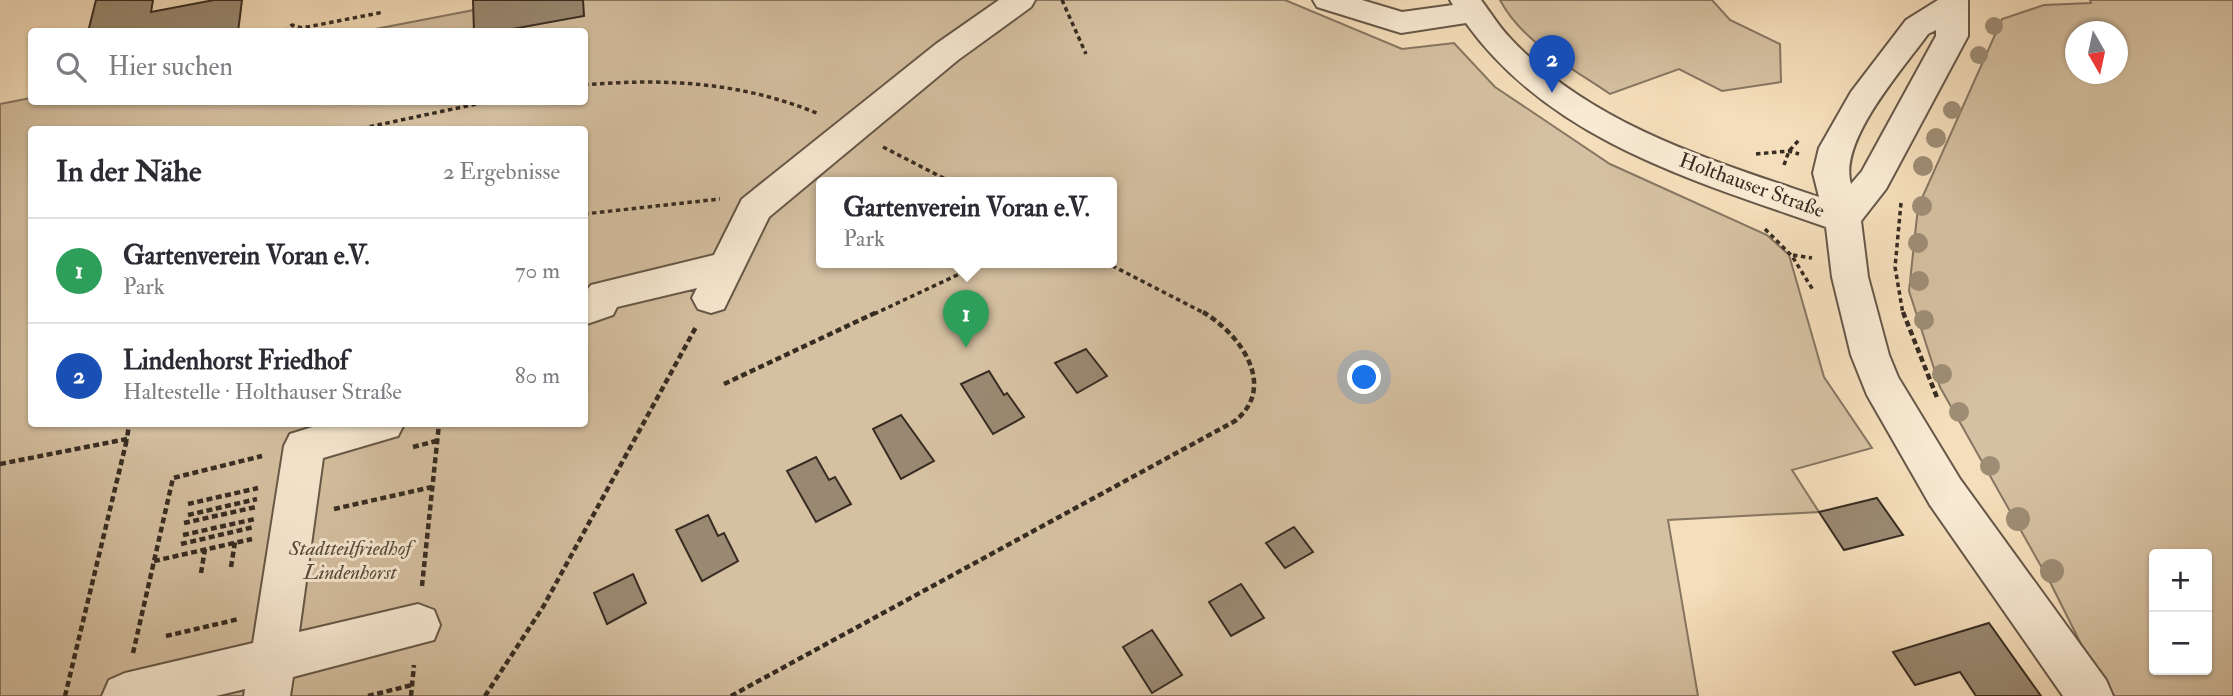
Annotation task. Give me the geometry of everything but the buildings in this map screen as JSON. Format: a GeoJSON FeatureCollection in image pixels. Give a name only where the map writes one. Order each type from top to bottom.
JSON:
{"type":"FeatureCollection","features":[{"type":"Feature","properties":{"kind":"street"},"geometry":{"type":"LineString","coordinates":[[588,308],[600,304],[604,295],[718,283],[755,208],[947,52],[1020,0]]}},
{"type":"Feature","properties":{"kind":"street"},"geometry":{"type":"LineString","coordinates":[[1328,0],[1401,23],[1469,6]]}},
{"type":"Feature","properties":{"kind":"street"},"geometry":{"type":"LineString","coordinates":[[1843,219],[1874,180],[1952,36],[1952,4]]}},
{"type":"Feature","properties":{"kind":"street"},"geometry":{"type":"LineString","coordinates":[[1843,219],[1830,173],[1836,148],[1863,100],[1917,27],[1952,4]]}},
{"type":"Feature","properties":{"kind":"street","name":"Holthauser Straße"},"geometry":{"type":"LineString","coordinates":[[1469,6],[1522,70],[1570,105],[1626,138],[1710,172],[1843,219],[1850,277],[1870,355],[1881,383],[1945,492],[2090,696]]}},
{"type":"Feature","properties":{"kind":"street"},"geometry":{"type":"LineString","coordinates":[[270,678],[281,608],[272,512],[304,446],[373,427]]}},
{"type":"Feature","properties":{"kind":"street"},"geometry":{"type":"LineString","coordinates":[[128,676],[270,678],[418,625]]}},
{"type":"Feature","properties":{"kind":"path"},"geometry":{"type":"LineString","coordinates":[[1062,0],[1086,54]]}},
{"type":"Feature","properties":{"kind":"path"},"geometry":{"type":"LineString","coordinates":[[292,25],[302,28],[384,12]]}},
{"type":"Feature","properties":{"kind":"path"},"geometry":{"type":"LineString","coordinates":[[289,28],[295,16]]}},
{"type":"Feature","properties":{"kind":"path"},"geometry":{"type":"LineString","coordinates":[[588,85],[640,80],[730,86],[813,111],[851,130]]}},
{"type":"Feature","properties":{"kind":"path"},"geometry":{"type":"LineString","coordinates":[[373,126],[472,105]]}},
{"type":"Feature","properties":{"kind":"path"},"geometry":{"type":"LineString","coordinates":[[1786,160],[1789,150]]}},
{"type":"Feature","properties":{"kind":"path"},"geometry":{"type":"LineString","coordinates":[[1745,153],[1789,150],[1800,154]]}},
{"type":"Feature","properties":{"kind":"path"},"geometry":{"type":"LineString","coordinates":[[906,158],[942,177]]}},
{"type":"Feature","properties":{"kind":"path"},"geometry":{"type":"LineString","coordinates":[[588,214],[716,198],[755,208]]}},
{"type":"Feature","properties":{"kind":"path"},"geometry":{"type":"LineString","coordinates":[[1901,201],[1895,270],[1906,319],[1939,401]]}},
{"type":"Feature","properties":{"kind":"path"},"geometry":{"type":"LineString","coordinates":[[1766,230],[1803,269],[1815,295]]}},
{"type":"Feature","properties":{"kind":"path"},"geometry":{"type":"LineString","coordinates":[[1792,255],[1808,257]]}},
{"type":"Feature","properties":{"kind":"path"},"geometry":{"type":"LineString","coordinates":[[724,384],[972,268]]}},
{"type":"Feature","properties":{"kind":"path"},"geometry":{"type":"LineString","coordinates":[[732,696],[1215,434],[1247,413],[1255,397],[1253,378],[1245,352],[1234,335],[1218,321],[1116,268]]}},
{"type":"Feature","properties":{"kind":"path"},"geometry":{"type":"LineString","coordinates":[[1885,268],[1895,270]]}},
{"type":"Feature","properties":{"kind":"path"},"geometry":{"type":"LineString","coordinates":[[485,696],[543,607],[674,370],[718,283]]}},
{"type":"Feature","properties":{"kind":"path"},"geometry":{"type":"LineString","coordinates":[[65,696],[129,427]]}},
{"type":"Feature","properties":{"kind":"path"},"geometry":{"type":"LineString","coordinates":[[411,696],[439,427]]}},
{"type":"Feature","properties":{"kind":"path"},"geometry":{"type":"LineString","coordinates":[[0,464],[127,439]]}},
{"type":"Feature","properties":{"kind":"path"},"geometry":{"type":"LineString","coordinates":[[128,676],[173,478],[304,446]]}},
{"type":"Feature","properties":{"kind":"path"},"geometry":{"type":"LineString","coordinates":[[188,504],[270,485]]}},
{"type":"Feature","properties":{"kind":"path"},"geometry":{"type":"LineString","coordinates":[[184,523],[432,487]]}},
{"type":"Feature","properties":{"kind":"path"},"geometry":{"type":"LineString","coordinates":[[188,515],[272,512]]}},
{"type":"Feature","properties":{"kind":"path"},"geometry":{"type":"LineString","coordinates":[[183,536],[272,512]]}},
{"type":"Feature","properties":{"kind":"path"},"geometry":{"type":"LineString","coordinates":[[180,544],[272,512]]}},
{"type":"Feature","properties":{"kind":"path"},"geometry":{"type":"LineString","coordinates":[[154,561],[256,538]]}},
{"type":"Feature","properties":{"kind":"path"},"geometry":{"type":"LineString","coordinates":[[231,568],[235,542]]}},
{"type":"Feature","properties":{"kind":"path"},"geometry":{"type":"LineString","coordinates":[[201,573],[205,550]]}},
{"type":"Feature","properties":{"kind":"path"},"geometry":{"type":"LineString","coordinates":[[166,636],[281,608]]}},
{"type":"Feature","properties":{"kind":"path"},"geometry":{"type":"LineString","coordinates":[[368,696],[412,685]]}},
{"type":"Feature","properties":{"kind":"green space","name":"Stadtteilfriedhof Lindenhorst"},"geometry":{"type":"Polygon","coordinates":[[[525,0],[1285,0],[1402,49],[1454,43],[1495,87],[1610,164],[1767,235],[1789,255],[1824,377],[1872,448],[1792,470],[1819,512],[1668,520],[1698,696],[0,696],[0,104],[28,99],[28,105],[588,105],[588,28],[380,28],[525,0]]]}},
{"type":"Feature","properties":{"kind":"green space"},"geometry":{"type":"Polygon","coordinates":[[[1500,0],[1712,0],[1730,20],[1780,44],[1781,82],[1722,91],[1679,69],[1610,94],[1534,41],[1509,15],[1500,0]]]}},
{"type":"Feature","properties":{"kind":"green space"},"geometry":{"type":"Polygon","coordinates":[[[2090,0],[2233,0],[2233,696],[2107,696],[2051,584],[1940,387],[1909,291],[1918,207],[2002,19],[2044,5],[2091,3],[2090,0]]]}},
{"type":"Feature","properties":{"kind":"place","name":"Lindenhorst Friedhof"},"geometry":{"type":"Point","coordinates":[1552,93]}},
{"type":"Feature","properties":{"kind":"place","name":"Gartenverein Voran e.V."},"geometry":{"type":"Point","coordinates":[966,348]}}]}
